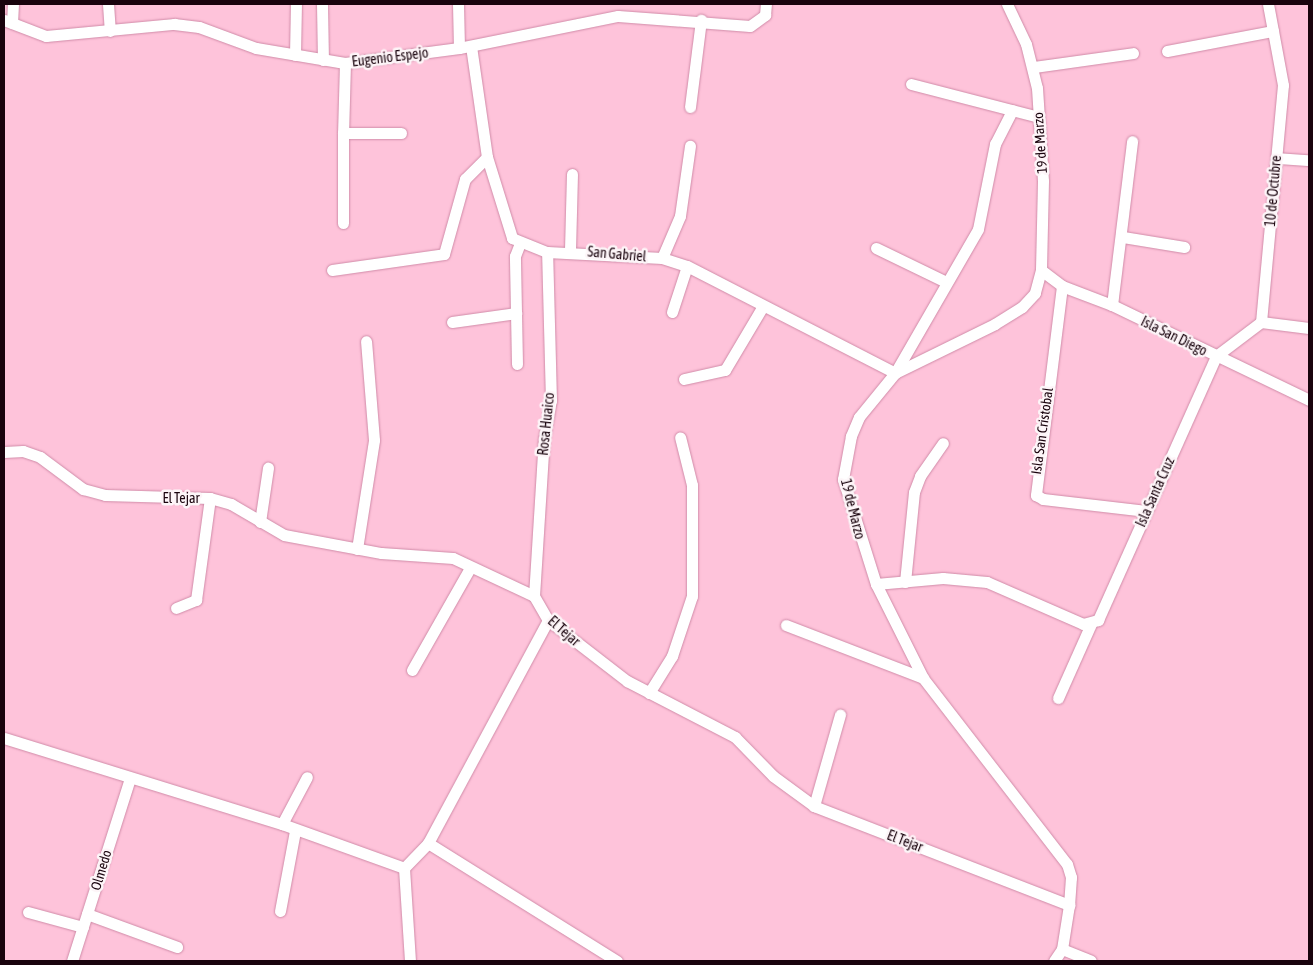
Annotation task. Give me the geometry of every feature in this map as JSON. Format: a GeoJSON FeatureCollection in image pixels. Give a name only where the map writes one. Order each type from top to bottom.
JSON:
{"type":"FeatureCollection","features":[{"type":"Feature","properties":{"kind":"street"},"geometry":{"type":"LineString","coordinates":[[8,22],[13,4]]}},
{"type":"Feature","properties":{"kind":"street"},"geometry":{"type":"LineString","coordinates":[[108,4],[110,31]]}},
{"type":"Feature","properties":{"kind":"street"},"geometry":{"type":"LineString","coordinates":[[295,55],[296,4]]}},
{"type":"Feature","properties":{"kind":"street"},"geometry":{"type":"LineString","coordinates":[[322,4],[324,60]]}},
{"type":"Feature","properties":{"kind":"street"},"geometry":{"type":"LineString","coordinates":[[458,4],[487,156],[508,232],[520,243],[515,256],[517,364]]}},
{"type":"Feature","properties":{"kind":"street","name":"Eugenio Espejo"},"geometry":{"type":"LineString","coordinates":[[8,22],[46,36],[174,24],[198,27],[256,48],[345,63],[465,47],[618,16],[701,20],[750,26],[766,15],[766,4]]}},
{"type":"Feature","properties":{"kind":"street","name":"19 de Marzo"},"geometry":{"type":"LineString","coordinates":[[1007,4],[1034,66],[1039,117],[1043,181],[1042,271],[1035,293],[1022,307],[895,373],[860,417],[845,459],[843,479],[848,502],[923,678],[1067,864],[1071,877],[1065,951]]}},
{"type":"Feature","properties":{"kind":"street","name":"10 de Octubre"},"geometry":{"type":"LineString","coordinates":[[1261,322],[1283,85],[1268,4]]}},
{"type":"Feature","properties":{"kind":"street"},"geometry":{"type":"LineString","coordinates":[[690,107],[701,20]]}},
{"type":"Feature","properties":{"kind":"street"},"geometry":{"type":"LineString","coordinates":[[1167,51],[1273,31]]}},
{"type":"Feature","properties":{"kind":"street"},"geometry":{"type":"LineString","coordinates":[[1034,66],[1133,53]]}},
{"type":"Feature","properties":{"kind":"street"},"geometry":{"type":"LineString","coordinates":[[343,223],[345,63]]}},
{"type":"Feature","properties":{"kind":"street"},"geometry":{"type":"LineString","coordinates":[[911,84],[1039,117]]}},
{"type":"Feature","properties":{"kind":"street"},"geometry":{"type":"LineString","coordinates":[[895,373],[978,229],[995,144],[1012,110]]}},
{"type":"Feature","properties":{"kind":"street"},"geometry":{"type":"LineString","coordinates":[[343,133],[401,133]]}},
{"type":"Feature","properties":{"kind":"street"},"geometry":{"type":"LineString","coordinates":[[1112,305],[1123,237],[1132,141]]}},
{"type":"Feature","properties":{"kind":"street"},"geometry":{"type":"LineString","coordinates":[[662,258],[680,216],[690,146]]}},
{"type":"Feature","properties":{"kind":"street"},"geometry":{"type":"LineString","coordinates":[[332,270],[444,254],[466,178],[487,156]]}},
{"type":"Feature","properties":{"kind":"street"},"geometry":{"type":"LineString","coordinates":[[1276,158],[1309,160]]}},
{"type":"Feature","properties":{"kind":"street"},"geometry":{"type":"LineString","coordinates":[[570,250],[572,174]]}},
{"type":"Feature","properties":{"kind":"street"},"geometry":{"type":"LineString","coordinates":[[1123,237],[1184,247]]}},
{"type":"Feature","properties":{"kind":"street","name":"San Gabriel"},"geometry":{"type":"LineString","coordinates":[[520,243],[547,252],[570,250],[662,258],[688,266],[895,373]]}},
{"type":"Feature","properties":{"kind":"street"},"geometry":{"type":"LineString","coordinates":[[876,248],[946,282]]}},
{"type":"Feature","properties":{"kind":"street","name":"Rosa Huaico"},"geometry":{"type":"LineString","coordinates":[[534,596],[544,439],[551,401],[547,252]]}},
{"type":"Feature","properties":{"kind":"street"},"geometry":{"type":"LineString","coordinates":[[672,312],[688,266]]}},
{"type":"Feature","properties":{"kind":"street","name":"Isla San Diego"},"geometry":{"type":"LineString","coordinates":[[1042,271],[1060,285],[1112,305],[1309,400]]}},
{"type":"Feature","properties":{"kind":"street","name":"Isla San Cristobal"},"geometry":{"type":"LineString","coordinates":[[1060,285],[1036,495],[1043,500],[1146,511]]}},
{"type":"Feature","properties":{"kind":"street"},"geometry":{"type":"LineString","coordinates":[[684,378],[725,370],[764,306]]}},
{"type":"Feature","properties":{"kind":"street"},"geometry":{"type":"LineString","coordinates":[[452,322],[516,313]]}},
{"type":"Feature","properties":{"kind":"street"},"geometry":{"type":"LineString","coordinates":[[1216,356],[1261,322],[1309,328]]}},
{"type":"Feature","properties":{"kind":"street"},"geometry":{"type":"LineString","coordinates":[[357,549],[374,440],[366,341]]}},
{"type":"Feature","properties":{"kind":"street","name":"Isla Santa Cruz"},"geometry":{"type":"LineString","coordinates":[[1058,698],[1091,624],[1098,620],[1216,356]]}},
{"type":"Feature","properties":{"kind":"street"},"geometry":{"type":"LineString","coordinates":[[649,693],[672,656],[692,596],[692,485],[680,437]]}},
{"type":"Feature","properties":{"kind":"street"},"geometry":{"type":"LineString","coordinates":[[905,582],[914,492],[920,476],[943,443]]}},
{"type":"Feature","properties":{"kind":"street","name":"El Tejar"},"geometry":{"type":"LineString","coordinates":[[4,452],[23,451],[40,457],[83,489],[105,495],[210,498],[232,504],[284,535],[357,549],[453,558],[470,568],[534,596],[548,620],[627,681],[735,737],[773,776],[814,806],[1069,905]]}},
{"type":"Feature","properties":{"kind":"street"},"geometry":{"type":"LineString","coordinates":[[260,522],[268,468]]}},
{"type":"Feature","properties":{"kind":"street"},"geometry":{"type":"LineString","coordinates":[[176,608],[196,600],[210,498]]}},
{"type":"Feature","properties":{"kind":"street"},"geometry":{"type":"LineString","coordinates":[[412,670],[470,568]]}},
{"type":"Feature","properties":{"kind":"street"},"geometry":{"type":"LineString","coordinates":[[884,584],[943,578],[987,582],[1083,624],[1091,624]]}},
{"type":"Feature","properties":{"kind":"street"},"geometry":{"type":"LineString","coordinates":[[410,961],[404,868],[428,843],[548,620]]}},
{"type":"Feature","properties":{"kind":"street"},"geometry":{"type":"LineString","coordinates":[[786,625],[923,678]]}},
{"type":"Feature","properties":{"kind":"street"},"geometry":{"type":"LineString","coordinates":[[814,806],[840,715]]}},
{"type":"Feature","properties":{"kind":"street"},"geometry":{"type":"LineString","coordinates":[[4,738],[282,824],[295,831],[404,868]]}},
{"type":"Feature","properties":{"kind":"street"},"geometry":{"type":"LineString","coordinates":[[282,824],[307,777]]}},
{"type":"Feature","properties":{"kind":"street","name":"Olmedo"},"geometry":{"type":"LineString","coordinates":[[72,961],[130,778]]}},
{"type":"Feature","properties":{"kind":"street"},"geometry":{"type":"LineString","coordinates":[[280,911],[295,831]]}},
{"type":"Feature","properties":{"kind":"street"},"geometry":{"type":"LineString","coordinates":[[428,843],[617,961]]}},
{"type":"Feature","properties":{"kind":"street"},"geometry":{"type":"LineString","coordinates":[[28,912],[83,927]]}},
{"type":"Feature","properties":{"kind":"street"},"geometry":{"type":"LineString","coordinates":[[88,914],[177,947]]}},
{"type":"Feature","properties":{"kind":"street"},"geometry":{"type":"LineString","coordinates":[[1054,961],[1065,951],[1091,961]]}}]}
